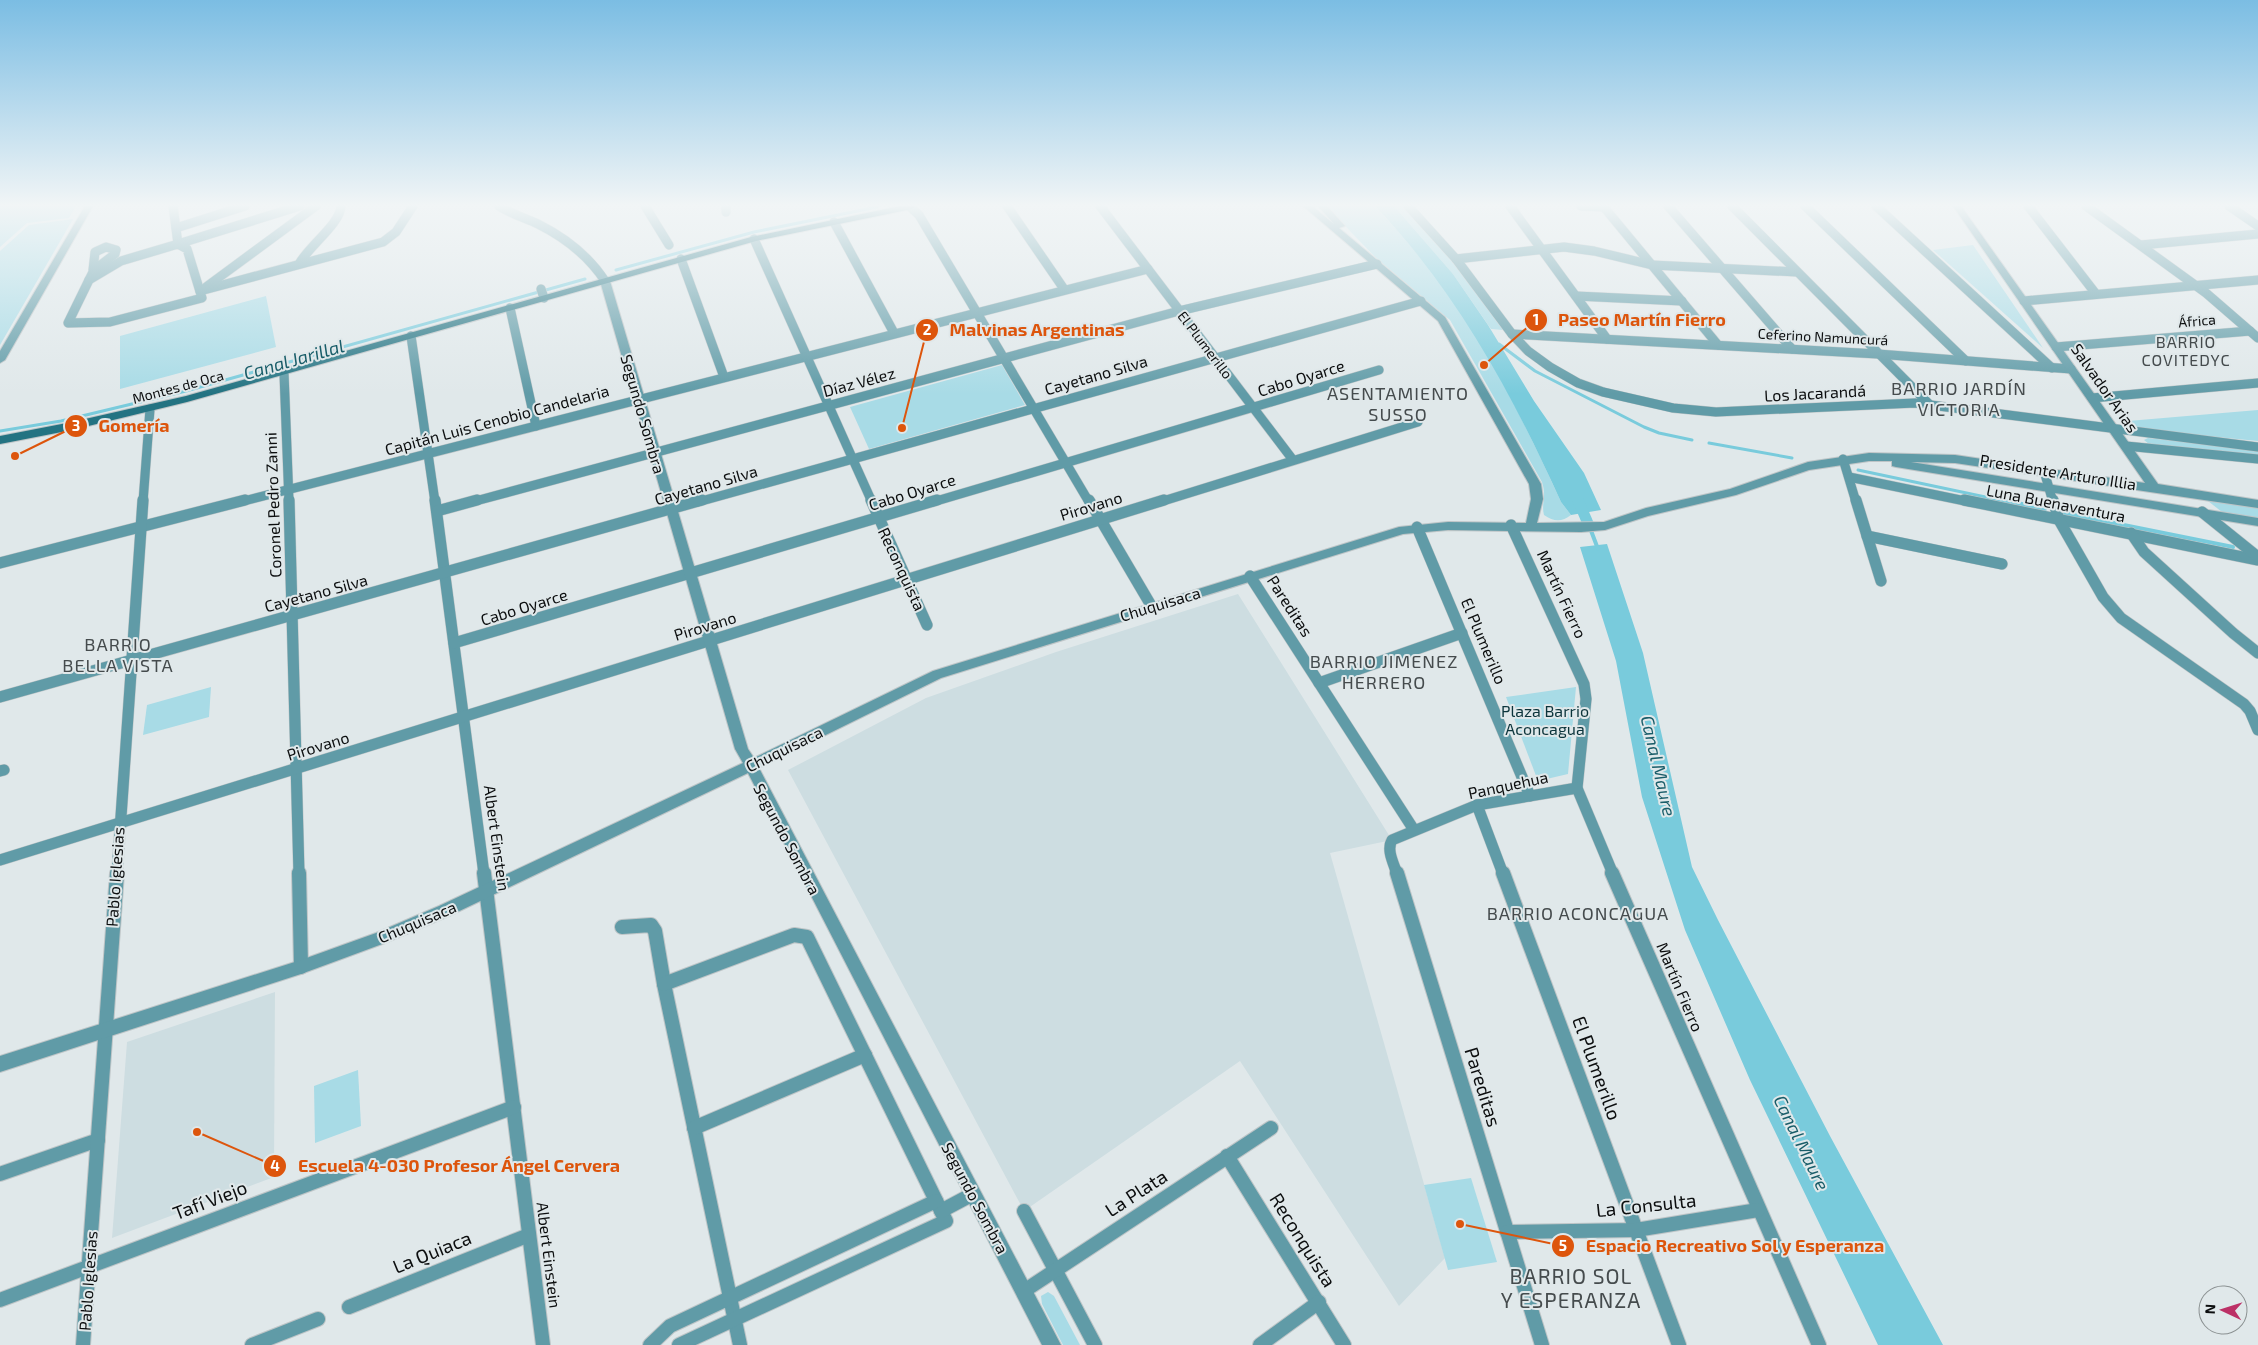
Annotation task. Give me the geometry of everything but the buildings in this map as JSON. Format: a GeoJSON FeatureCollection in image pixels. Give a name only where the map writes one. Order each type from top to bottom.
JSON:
{"type":"FeatureCollection","features":[{"type":"Feature","properties":{"kind":"main road","name":"Montes de Oca"},"geometry":{"type":"LineString","coordinates":[[0,440],[150,409],[284,373],[510,308],[543,293],[605,280],[646,269]]}},
{"type":"Feature","properties":{"kind":"street"},"geometry":{"type":"LineString","coordinates":[[0,360],[53,269]]}},
{"type":"Feature","properties":{"kind":"street"},"geometry":{"type":"LineString","coordinates":[[88,281],[108,269]]}},
{"type":"Feature","properties":{"kind":"street"},"geometry":{"type":"LineString","coordinates":[[93,270],[68,323],[110,322],[202,298],[193,269]]}},
{"type":"Feature","properties":{"kind":"street"},"geometry":{"type":"LineString","coordinates":[[200,291],[230,269]]}},
{"type":"Feature","properties":{"kind":"street"},"geometry":{"type":"LineString","coordinates":[[200,291],[281,269]]}},
{"type":"Feature","properties":{"kind":"street","name":"Segundo Sombra"},"geometry":{"type":"LineString","coordinates":[[597,269],[605,280],[742,749],[749,766],[1052,1345]]}},
{"type":"Feature","properties":{"kind":"street"},"geometry":{"type":"LineString","coordinates":[[685,269],[724,377]]}},
{"type":"Feature","properties":{"kind":"street","name":"Reconquista"},"geometry":{"type":"LineString","coordinates":[[768,269],[927,625]]}},
{"type":"Feature","properties":{"kind":"street"},"geometry":{"type":"LineString","coordinates":[[859,269],[894,333]]}},
{"type":"Feature","properties":{"kind":"street"},"geometry":{"type":"LineString","coordinates":[[951,269],[1152,607]]}},
{"type":"Feature","properties":{"kind":"street"},"geometry":{"type":"LineString","coordinates":[[1050,269],[1064,289]]}},
{"type":"Feature","properties":{"kind":"street","name":"Capitán Luis Cenobio Candelaria"},"geometry":{"type":"LineString","coordinates":[[0,563],[1148,269]]}},
{"type":"Feature","properties":{"kind":"street","name":"El Plumerillo"},"geometry":{"type":"LineString","coordinates":[[1148,269],[1293,460]]}},
{"type":"Feature","properties":{"kind":"street","name":"Díaz Vélez"},"geometry":{"type":"LineString","coordinates":[[437,511],[1179,311],[1357,269]]}},
{"type":"Feature","properties":{"kind":"street"},"geometry":{"type":"LineString","coordinates":[[1383,269],[1442,320],[1448,329],[1535,484],[1537,499],[1530,526]]}},
{"type":"Feature","properties":{"kind":"street","name":"Los Jacarandá"},"geometry":{"type":"LineString","coordinates":[[1463,269],[1512,334],[1539,360],[1578,383],[1634,401],[1673,408],[1716,412],[1909,403],[2258,447]]}},
{"type":"Feature","properties":{"kind":"street"},"geometry":{"type":"LineString","coordinates":[[1556,269],[1607,339]]}},
{"type":"Feature","properties":{"kind":"street"},"geometry":{"type":"LineString","coordinates":[[1656,269],[1718,345]]}},
{"type":"Feature","properties":{"kind":"street"},"geometry":{"type":"LineString","coordinates":[[1723,269],[1792,349]]}},
{"type":"Feature","properties":{"kind":"street"},"geometry":{"type":"LineString","coordinates":[[1736,269],[1797,272]]}},
{"type":"Feature","properties":{"kind":"street"},"geometry":{"type":"LineString","coordinates":[[1794,269],[1930,405]]}},
{"type":"Feature","properties":{"kind":"street"},"geometry":{"type":"LineString","coordinates":[[1870,269],[1966,361]]}},
{"type":"Feature","properties":{"kind":"street"},"geometry":{"type":"LineString","coordinates":[[1944,269],[2052,368]]}},
{"type":"Feature","properties":{"kind":"street","name":"Salvador Arias"},"geometry":{"type":"LineString","coordinates":[[2001,269],[2154,487],[2202,512],[2258,558]]}},
{"type":"Feature","properties":{"kind":"street"},"geometry":{"type":"LineString","coordinates":[[2077,269],[2096,294]]}},
{"type":"Feature","properties":{"kind":"street"},"geometry":{"type":"LineString","coordinates":[[2173,269],[2258,338]]}},
{"type":"Feature","properties":{"kind":"street"},"geometry":{"type":"LineString","coordinates":[[2024,301],[2258,280]]}},
{"type":"Feature","properties":{"kind":"street"},"geometry":{"type":"LineString","coordinates":[[1576,296],[1682,302]]}},
{"type":"Feature","properties":{"kind":"street","name":"Cayetano Silva"},"geometry":{"type":"LineString","coordinates":[[0,697],[445,574],[1214,357],[1421,301]]}},
{"type":"Feature","properties":{"kind":"street"},"geometry":{"type":"LineString","coordinates":[[510,308],[536,426]]}},
{"type":"Feature","properties":{"kind":"street","name":"África"},"geometry":{"type":"LineString","coordinates":[[2056,347],[2250,331]]}},
{"type":"Feature","properties":{"kind":"street","name":"Ceferino Namuncurá"},"geometry":{"type":"LineString","coordinates":[[1512,334],[1878,354],[2071,369]]}},
{"type":"Feature","properties":{"kind":"street","name":"Albert Einstein"},"geometry":{"type":"LineString","coordinates":[[411,336],[437,511],[487,892],[543,1345]]}},
{"type":"Feature","properties":{"kind":"street","name":"Cabo Oyarce"},"geometry":{"type":"LineString","coordinates":[[454,643],[1379,370]]}},
{"type":"Feature","properties":{"kind":"street","name":"Coronel Pedro Zanni"},"geometry":{"type":"LineString","coordinates":[[284,373],[293,615],[301,966]]}},
{"type":"Feature","properties":{"kind":"street"},"geometry":{"type":"LineString","coordinates":[[2092,398],[2258,383]]}},
{"type":"Feature","properties":{"kind":"street","name":"Pablo Iglesias"},"geometry":{"type":"LineString","coordinates":[[83,1345],[150,409]]}},
{"type":"Feature","properties":{"kind":"street","name":"Pirovano"},"geometry":{"type":"LineString","coordinates":[[0,860],[1418,422]]}},
{"type":"Feature","properties":{"kind":"street"},"geometry":{"type":"LineString","coordinates":[[2126,446],[2258,459]]}},
{"type":"Feature","properties":{"kind":"street","name":"Presidente Arturo Illia"},"geometry":{"type":"LineString","coordinates":[[1590,528],[1612,524],[1646,512],[1710,499],[1802,467],[1869,456],[1918,457],[2044,470],[2258,504]]}},
{"type":"Feature","properties":{"kind":"street"},"geometry":{"type":"LineString","coordinates":[[1847,459],[1848,477],[1882,581]]}},
{"type":"Feature","properties":{"kind":"street","name":"Presidente Arturo Illia"},"geometry":{"type":"LineString","coordinates":[[1847,459],[1905,464],[2049,486],[2258,522]]}},
{"type":"Feature","properties":{"kind":"street"},"geometry":{"type":"LineString","coordinates":[[2044,470],[2059,520],[2103,597],[2121,618],[2244,704],[2250,711],[2257,726]]}},
{"type":"Feature","properties":{"kind":"street","name":"Luna Buenaventura"},"geometry":{"type":"LineString","coordinates":[[1848,477],[2258,558]]}},
{"type":"Feature","properties":{"kind":"street"},"geometry":{"type":"LineString","coordinates":[[2204,495],[2201,499],[2203,504],[2220,515]]}},
{"type":"Feature","properties":{"kind":"street","name":"Chuquisaca"},"geometry":{"type":"LineString","coordinates":[[0,1064],[105,1028],[301,966],[380,938],[487,892],[937,674],[1403,530],[1418,527],[1511,525],[1590,528]]}},
{"type":"Feature","properties":{"kind":"street","name":"Martín Fierro"},"geometry":{"type":"LineString","coordinates":[[1511,525],[1586,692],[1576,788],[1580,799],[1758,1210],[1819,1345]]}},
{"type":"Feature","properties":{"kind":"street","name":"El Plumerillo"},"geometry":{"type":"LineString","coordinates":[[1418,527],[1530,796]]}},
{"type":"Feature","properties":{"kind":"street"},"geometry":{"type":"LineString","coordinates":[[2131,533],[2144,552],[2233,633],[2258,653]]}},
{"type":"Feature","properties":{"kind":"street"},"geometry":{"type":"LineString","coordinates":[[1867,536],[1994,564],[2002,564]]}},
{"type":"Feature","properties":{"kind":"street","name":"Pareditas"},"geometry":{"type":"LineString","coordinates":[[1250,576],[1414,830]]}},
{"type":"Feature","properties":{"kind":"street"},"geometry":{"type":"LineString","coordinates":[[1319,683],[1462,634]]}},
{"type":"Feature","properties":{"kind":"street","name":"Panquehua"},"geometry":{"type":"LineString","coordinates":[[1392,840],[1477,805],[1576,788]]}},
{"type":"Feature","properties":{"kind":"street","name":"El Plumerillo"},"geometry":{"type":"LineString","coordinates":[[1477,805],[1679,1345]]}},
{"type":"Feature","properties":{"kind":"street","name":"Pareditas"},"geometry":{"type":"LineString","coordinates":[[1392,840],[1389,845],[1390,852],[1542,1345]]}},
{"type":"Feature","properties":{"kind":"street"},"geometry":{"type":"LineString","coordinates":[[622,927],[644,924],[651,925],[655,931],[664,984],[740,1345]]}},
{"type":"Feature","properties":{"kind":"street"},"geometry":{"type":"LineString","coordinates":[[664,984],[794,935],[802,934],[807,936],[941,1211]]}},
{"type":"Feature","properties":{"kind":"street"},"geometry":{"type":"LineString","coordinates":[[694,1128],[865,1055]]}},
{"type":"Feature","properties":{"kind":"street","name":"Tafí Viejo"},"geometry":{"type":"LineString","coordinates":[[0,1300],[514,1107]]}},
{"type":"Feature","properties":{"kind":"street","name":"La Plata"},"geometry":{"type":"LineString","coordinates":[[1024,1291],[1271,1128]]}},
{"type":"Feature","properties":{"kind":"street"},"geometry":{"type":"LineString","coordinates":[[0,1174],[98,1140]]}},
{"type":"Feature","properties":{"kind":"street","name":"Reconquista"},"geometry":{"type":"LineString","coordinates":[[1227,1156],[1344,1345]]}},
{"type":"Feature","properties":{"kind":"street"},"geometry":{"type":"LineString","coordinates":[[679,1345],[734,1319],[973,1194]]}},
{"type":"Feature","properties":{"kind":"street","name":"La Consulta"},"geometry":{"type":"LineString","coordinates":[[1507,1232],[1636,1230],[1758,1210]]}},
{"type":"Feature","properties":{"kind":"street"},"geometry":{"type":"LineString","coordinates":[[650,1345],[670,1326],[730,1298],[941,1211]]}},
{"type":"Feature","properties":{"kind":"street"},"geometry":{"type":"LineString","coordinates":[[1024,1211],[1095,1345]]}},
{"type":"Feature","properties":{"kind":"street","name":"La Quiaca"},"geometry":{"type":"LineString","coordinates":[[349,1307],[529,1235]]}},
{"type":"Feature","properties":{"kind":"street"},"geometry":{"type":"LineString","coordinates":[[1260,1345],[1318,1302]]}},
{"type":"Feature","properties":{"kind":"street"},"geometry":{"type":"LineString","coordinates":[[252,1345],[318,1319]]}},
{"type":"Feature","properties":{"kind":"shaded area"},"geometry":{"type":"Polygon","coordinates":[[[1238,594],[1392,840],[1330,853],[1445,1258],[1399,1306],[1240,1061],[1024,1211],[788,770],[926,698],[1056,652],[1238,594]]]}},
{"type":"Feature","properties":{"kind":"shaded area"},"geometry":{"type":"Polygon","coordinates":[[[275,992],[274,1177],[112,1238],[127,1042],[275,992]]]}},
{"type":"Feature","properties":{"kind":"green space"},"geometry":{"type":"Polygon","coordinates":[[[0,269],[44,269],[0,345],[0,269]]]}},
{"type":"Feature","properties":{"kind":"green space"},"geometry":{"type":"Polygon","coordinates":[[[1389,269],[1429,269],[1442,285],[1460,310],[1492,363],[1535,446],[1561,502],[1571,515],[1558,520],[1544,515],[1542,482],[1450,320],[1389,269]]]}},
{"type":"Feature","properties":{"kind":"green space"},"geometry":{"type":"Polygon","coordinates":[[[1448,269],[1458,269],[1503,330],[1491,329],[1448,269]]]}},
{"type":"Feature","properties":{"kind":"green space"},"geometry":{"type":"Polygon","coordinates":[[[1954,269],[1989,269],[2043,348],[1954,269]]]}},
{"type":"Feature","properties":{"kind":"green space"},"geometry":{"type":"Polygon","coordinates":[[[266,296],[276,347],[120,389],[120,336],[266,296]]]}},
{"type":"Feature","properties":{"kind":"green space"},"geometry":{"type":"Polygon","coordinates":[[[1002,365],[1025,405],[869,449],[850,407],[1002,365]]]}},
{"type":"Feature","properties":{"kind":"green space"},"geometry":{"type":"Polygon","coordinates":[[[2258,410],[2258,441],[2133,429],[2128,421],[2258,410]]]}},
{"type":"Feature","properties":{"kind":"green space"},"geometry":{"type":"Polygon","coordinates":[[[2148,438],[2258,450],[2258,455],[2149,444],[2144,440],[2148,438]]]}},
{"type":"Feature","properties":{"kind":"green space"},"geometry":{"type":"Polygon","coordinates":[[[2212,500],[2258,508],[2258,518],[2222,512],[2208,501],[2212,500]]]}},
{"type":"Feature","properties":{"kind":"green space"},"geometry":{"type":"Polygon","coordinates":[[[211,687],[209,717],[143,735],[147,705],[211,687]]]}},
{"type":"Feature","properties":{"kind":"green space","name":"Plaza Barrio Aconcagua"},"geometry":{"type":"Polygon","coordinates":[[[1576,687],[1568,774],[1538,781],[1506,697],[1576,687]]]}},
{"type":"Feature","properties":{"kind":"green space"},"geometry":{"type":"Polygon","coordinates":[[[358,1070],[361,1126],[315,1143],[314,1086],[358,1070]]]}},
{"type":"Feature","properties":{"kind":"green space"},"geometry":{"type":"Polygon","coordinates":[[[1471,1178],[1497,1262],[1448,1270],[1424,1185],[1471,1178]]]}},
{"type":"Feature","properties":{"kind":"green space"},"geometry":{"type":"Polygon","coordinates":[[[1048,1292],[1054,1296],[1080,1345],[1063,1345],[1042,1304],[1041,1296],[1048,1292]]]}},
{"type":"Feature","properties":{"kind":"water"},"geometry":{"type":"Polygon","coordinates":[[[1428,269],[1448,269],[1453,274],[1488,325],[1534,401],[1584,473],[1601,510],[1571,515],[1561,502],[1523,422],[1481,346],[1428,269]]]}},
{"type":"Feature","properties":{"kind":"water"},"geometry":{"type":"Polygon","coordinates":[[[1607,544],[1643,653],[1692,867],[1830,1136],[1943,1345],[1878,1345],[1750,1080],[1685,930],[1642,797],[1616,661],[1580,547],[1607,544]]]}},
{"type":"Feature","properties":{"kind":"waterway","name":"Canal Jarillal"},"geometry":{"type":"LineString","coordinates":[[616,270],[620,269]]}},
{"type":"Feature","properties":{"kind":"waterway","name":"Canal Jarillal"},"geometry":{"type":"LineString","coordinates":[[0,431],[61,421],[186,391],[585,279]]}},
{"type":"Feature","properties":{"kind":"waterway"},"geometry":{"type":"LineString","coordinates":[[1499,344],[1535,371],[1644,427],[1659,433],[1692,440]]}},
{"type":"Feature","properties":{"kind":"waterway"},"geometry":{"type":"LineString","coordinates":[[1709,443],[1792,458]]}},
{"type":"Feature","properties":{"kind":"waterway"},"geometry":{"type":"LineString","coordinates":[[1858,470],[2009,502]]}},
{"type":"Feature","properties":{"kind":"waterway","name":"Canal Maure"},"geometry":{"type":"LineString","coordinates":[[1577,498],[1590,528]]}},
{"type":"Feature","properties":{"kind":"waterway"},"geometry":{"type":"LineString","coordinates":[[2003,500],[2045,509]]}},
{"type":"Feature","properties":{"kind":"waterway"},"geometry":{"type":"LineString","coordinates":[[2064,513],[2233,547]]}},
{"type":"Feature","properties":{"kind":"waterway","name":"Canal Maure"},"geometry":{"type":"LineString","coordinates":[[1590,528],[1598,549]]}},
{"type":"Feature","properties":{"kind":"place","name":"Paseo Martín Fierro"},"geometry":{"type":"Point","coordinates":[1484,365]}},
{"type":"Feature","properties":{"kind":"place","name":"Malvinas Argentinas"},"geometry":{"type":"Point","coordinates":[902,428]}},
{"type":"Feature","properties":{"kind":"place","name":"Gomería"},"geometry":{"type":"Point","coordinates":[15,456]}},
{"type":"Feature","properties":{"kind":"place","name":"Escuela 4-030 Profesor Ángel Cervera"},"geometry":{"type":"Point","coordinates":[197,1132]}},
{"type":"Feature","properties":{"kind":"place","name":"Espacio Recreativo Sol y Esperanza"},"geometry":{"type":"Point","coordinates":[1460,1224]}},
{"type":"Feature","properties":{"kind":"district","name":"BARRIO COVITEDYC"},"geometry":{"type":"Point","coordinates":[2186,351]}},
{"type":"Feature","properties":{"kind":"district","name":"BARRIO JARDÍN VICTORIA"},"geometry":{"type":"Point","coordinates":[1959,399]}},
{"type":"Feature","properties":{"kind":"district","name":"ASENTAMIENTO SUSSO"},"geometry":{"type":"Point","coordinates":[1398,404]}},
{"type":"Feature","properties":{"kind":"district","name":"BARRIO BELLA VISTA"},"geometry":{"type":"Point","coordinates":[118,655]}},
{"type":"Feature","properties":{"kind":"district","name":"BARRIO JIMENEZ HERRERO"},"geometry":{"type":"Point","coordinates":[1384,672]}},
{"type":"Feature","properties":{"kind":"district","name":"BARRIO ACONCAGUA"},"geometry":{"type":"Point","coordinates":[1578,914]}},
{"type":"Feature","properties":{"kind":"district","name":"BARRIO SOL Y ESPERANZA"},"geometry":{"type":"Point","coordinates":[1571,1289]}}]}
